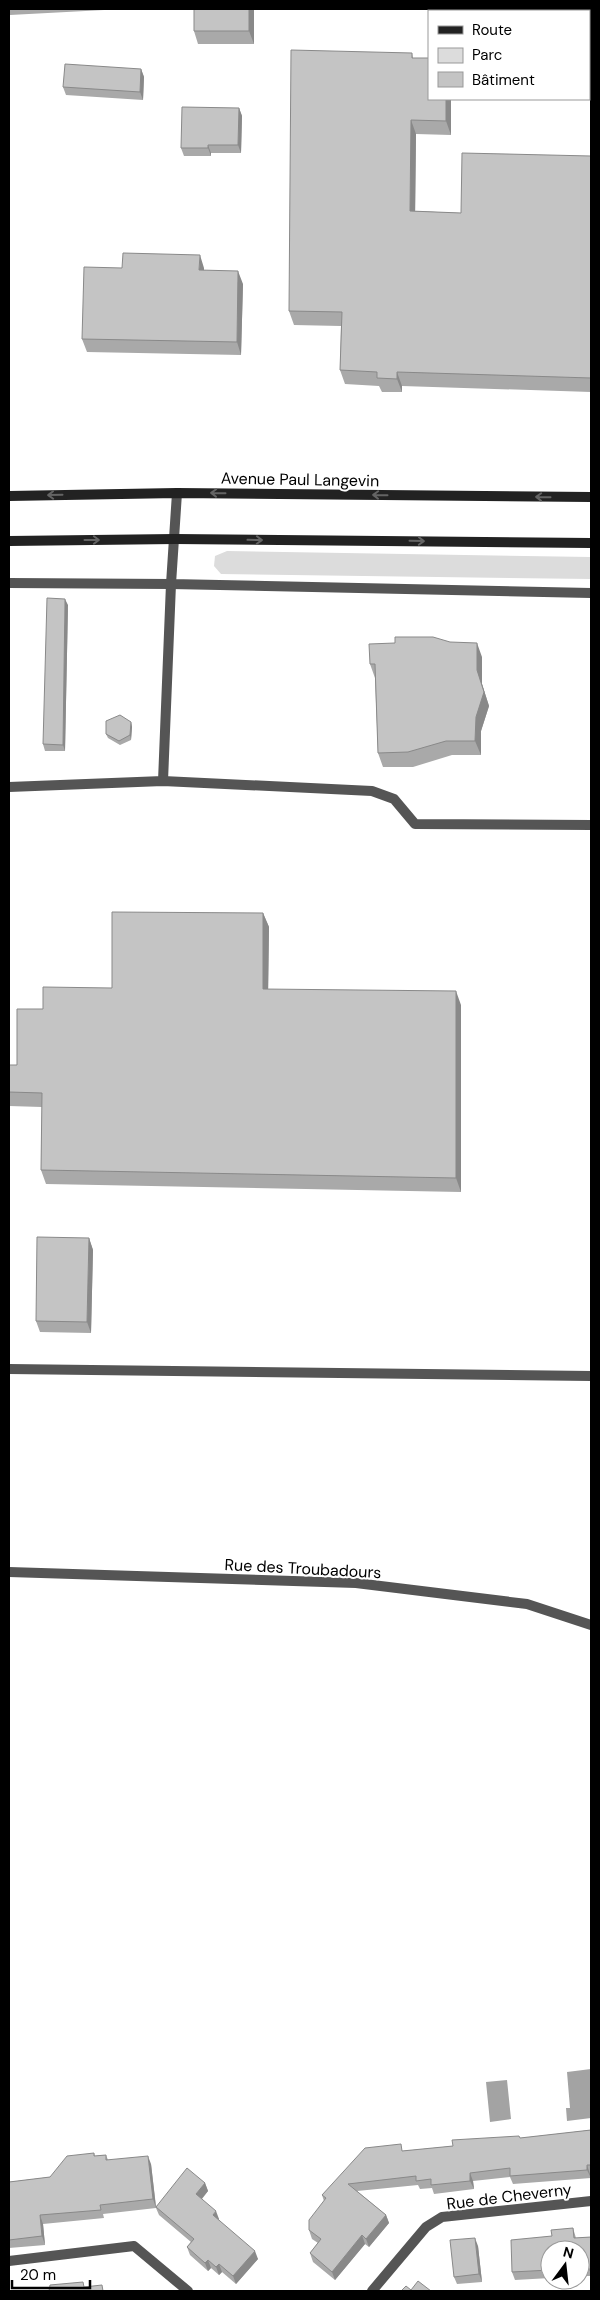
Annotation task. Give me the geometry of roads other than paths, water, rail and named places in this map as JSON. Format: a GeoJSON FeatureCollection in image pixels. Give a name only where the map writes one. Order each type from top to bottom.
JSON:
{"type":"FeatureCollection","features":[{"type":"Feature","properties":{"kind":"main road","name":"Avenue Paul Langevin"},"geometry":{"type":"LineString","coordinates":[[9,496],[177,493],[591,497]]}},
{"type":"Feature","properties":{"kind":"main road"},"geometry":{"type":"LineString","coordinates":[[9,540],[175,539],[591,543]]}},
{"type":"Feature","properties":{"kind":"street"},"geometry":{"type":"LineString","coordinates":[[163,782],[171,584],[177,493]]}},
{"type":"Feature","properties":{"kind":"street"},"geometry":{"type":"LineString","coordinates":[[9,583],[171,584],[591,593]]}},
{"type":"Feature","properties":{"kind":"street"},"geometry":{"type":"LineString","coordinates":[[9,787],[163,782],[372,792],[394,800],[415,824],[591,825]]}},
{"type":"Feature","properties":{"kind":"street"},"geometry":{"type":"LineString","coordinates":[[9,1369],[591,1376]]}},
{"type":"Feature","properties":{"kind":"street","name":"Rue des Troubadours"},"geometry":{"type":"LineString","coordinates":[[9,1572],[356,1583],[527,1604],[591,1625]]}},
{"type":"Feature","properties":{"kind":"street","name":"Rue de Cheverny"},"geometry":{"type":"LineString","coordinates":[[372,2291],[426,2227],[442,2217],[591,2201]]}},
{"type":"Feature","properties":{"kind":"street"},"geometry":{"type":"LineString","coordinates":[[9,2262],[134,2246],[188,2291]]}}]}
